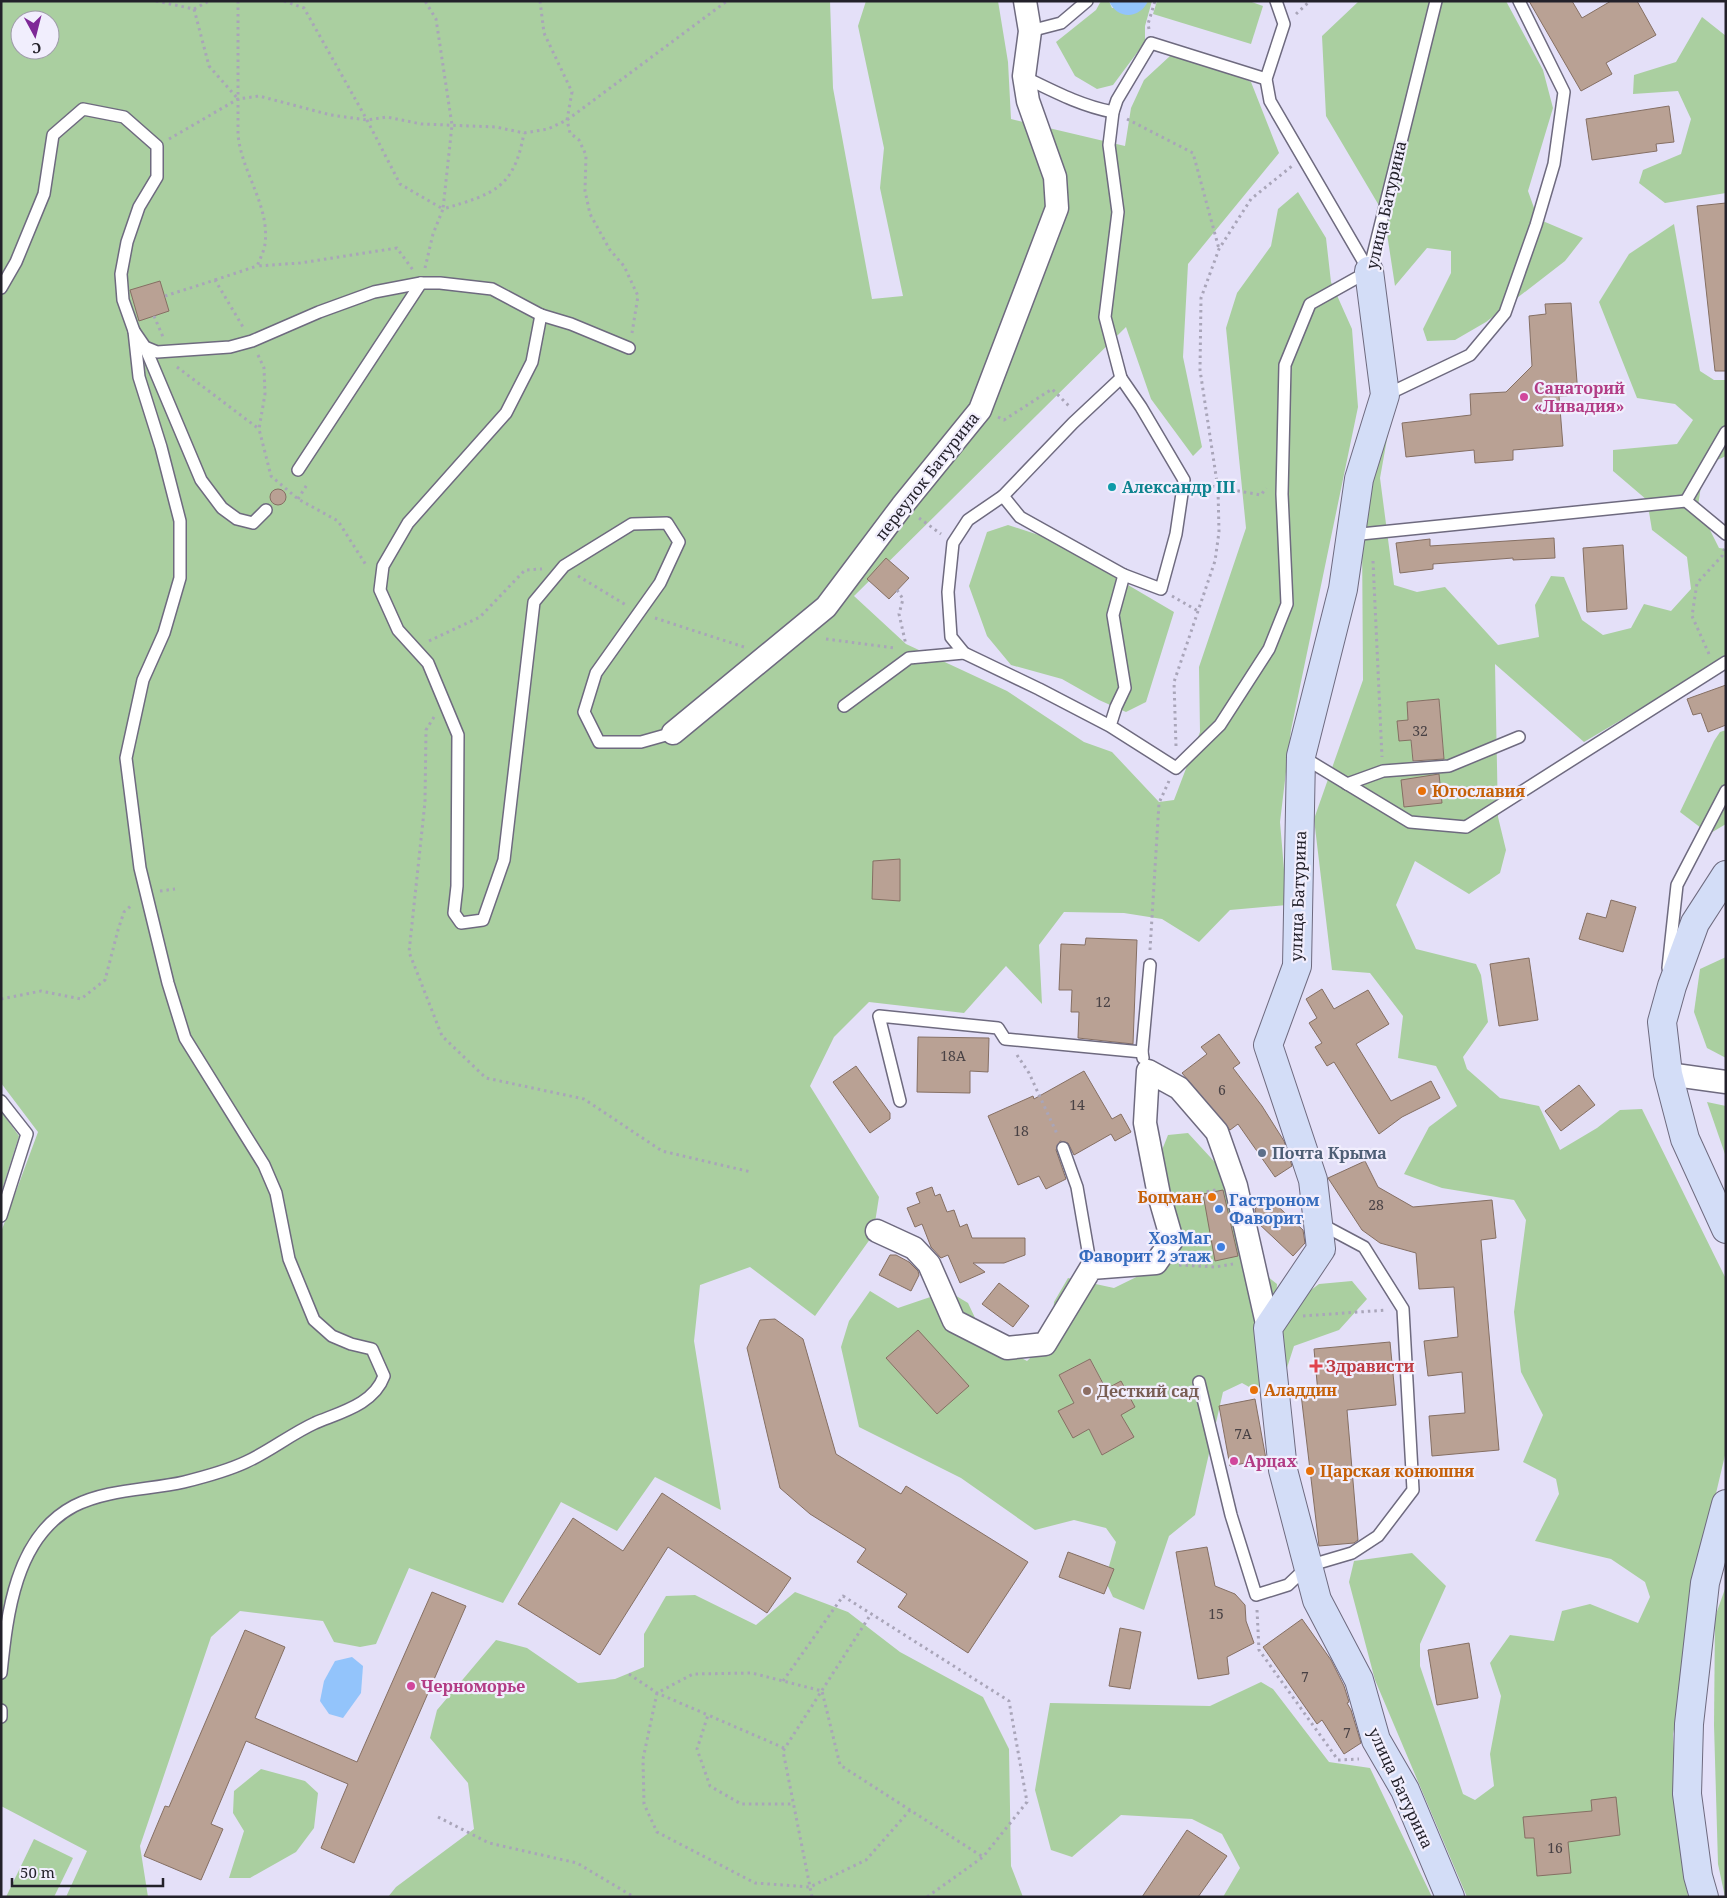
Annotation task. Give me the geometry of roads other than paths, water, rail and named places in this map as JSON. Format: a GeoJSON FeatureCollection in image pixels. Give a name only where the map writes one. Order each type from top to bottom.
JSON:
{"type":"FeatureCollection","features":[{"type":"Feature","properties":{"kind":"street","name":"переулок Батурина"},"geometry":{"type":"LineString","coordinates":[[673,732],[826,607],[902,506],[980,410],[1058,208],[1055,177],[1028,101],[1024,76],[1030,31],[1025,1]]}},
{"type":"Feature","properties":{"kind":"street","name":"улица Батурина"},"geometry":{"type":"LineString","coordinates":[[1368,270],[1385,396],[1359,479],[1361,534],[1343,589],[1301,756],[1297,966],[1268,1045],[1313,1180],[1321,1249],[1272,1323],[1283,1470],[1317,1600],[1359,1680],[1376,1740],[1405,1790],[1450,1897]]}},
{"type":"Feature","properties":{"kind":"street"},"geometry":{"type":"LineString","coordinates":[[1726,875],[1695,923],[1672,986],[1662,1022],[1674,1074],[1685,1139],[1726,1229]]}},
{"type":"Feature","properties":{"kind":"street"},"geometry":{"type":"LineString","coordinates":[[1145,1062],[1179,1088],[1217,1132],[1236,1186],[1253,1261],[1272,1323]]}},
{"type":"Feature","properties":{"kind":"street"},"geometry":{"type":"LineString","coordinates":[[877,1231],[914,1248],[929,1264],[954,1321],[1007,1348],[1045,1344],[1091,1268],[1156,1263],[1172,1240],[1145,1123],[1145,1062]]}},
{"type":"Feature","properties":{"kind":"street"},"geometry":{"type":"LineString","coordinates":[[1674,1074],[1726,1082]]}},
{"type":"Feature","properties":{"kind":"street"},"geometry":{"type":"LineString","coordinates":[[1674,1074],[1726,1201]]}},
{"type":"Feature","properties":{"kind":"street"},"geometry":{"type":"LineString","coordinates":[[1704,1897],[1698,1876],[1688,1794],[1689,1724],[1705,1583],[1726,1504]]}},
{"type":"Feature","properties":{"kind":"street"},"geometry":{"type":"LineString","coordinates":[[1717,1897],[1707,1848],[1701,1740],[1714,1589],[1726,1548]]}},
{"type":"Feature","properties":{"kind":"lane"},"geometry":{"type":"LineString","coordinates":[[1030,31],[1061,23],[1087,1]]}},
{"type":"Feature","properties":{"kind":"lane"},"geometry":{"type":"LineString","coordinates":[[844,706],[908,654],[964,654],[1039,689],[1110,726],[1176,768],[1220,725],[1269,649],[1287,604],[1282,468],[1285,365],[1310,304],[1368,270],[1270,101],[1266,79],[1284,24],[1276,1]]}},
{"type":"Feature","properties":{"kind":"lane","name":"улица Батурина"},"geometry":{"type":"LineString","coordinates":[[1368,270],[1436,1]]}},
{"type":"Feature","properties":{"kind":"lane"},"geometry":{"type":"LineString","coordinates":[[1385,396],[1470,355],[1506,313],[1536,225],[1554,164],[1564,92],[1519,1]]}},
{"type":"Feature","properties":{"kind":"lane"},"geometry":{"type":"LineString","coordinates":[[1003,496],[1020,517],[1124,575],[1161,589],[1176,534],[1184,480],[1121,378],[1106,317],[1118,212],[1109,145],[1113,112],[1136,66],[1151,43],[1266,79]]}},
{"type":"Feature","properties":{"kind":"lane"},"geometry":{"type":"LineString","coordinates":[[1024,76],[1065,97],[1094,108],[1113,112]]}},
{"type":"Feature","properties":{"kind":"lane"},"geometry":{"type":"LineString","coordinates":[[1,288],[16,262],[44,194],[52,135],[83,109],[124,117],[157,146],[157,177],[140,207],[127,242],[121,274],[123,300],[134,331],[140,377],[180,521],[180,578],[164,634],[143,680],[126,758],[140,868],[168,983],[185,1038],[264,1165],[276,1194],[289,1259],[314,1320],[332,1336],[350,1344],[372,1349],[384,1376],[380,1387],[356,1407],[313,1424],[245,1462],[183,1482],[123,1491],[74,1506],[48,1526],[32,1547],[19,1574],[4,1642],[1,1673]]}},
{"type":"Feature","properties":{"kind":"lane"},"geometry":{"type":"LineString","coordinates":[[146,347],[157,352],[230,347],[252,341],[319,312],[374,292],[421,283],[492,290],[541,315],[571,324],[629,348]]}},
{"type":"Feature","properties":{"kind":"lane"},"geometry":{"type":"LineString","coordinates":[[298,470],[421,283]]}},
{"type":"Feature","properties":{"kind":"lane"},"geometry":{"type":"LineString","coordinates":[[541,315],[532,362],[506,413],[408,523],[383,566],[380,590],[398,630],[428,663],[458,735],[457,886],[454,913],[461,923],[483,920],[504,860],[534,602],[564,566],[632,524],[667,523],[679,542],[660,583],[596,673],[584,712],[599,742],[641,742],[673,732]]}},
{"type":"Feature","properties":{"kind":"lane"},"geometry":{"type":"LineString","coordinates":[[134,331],[146,347],[200,480],[222,508],[237,519],[253,523],[266,510]]}},
{"type":"Feature","properties":{"kind":"lane"},"geometry":{"type":"LineString","coordinates":[[964,654],[951,637],[948,592],[953,543],[968,520],[1003,496],[1121,378]]}},
{"type":"Feature","properties":{"kind":"lane"},"geometry":{"type":"LineString","coordinates":[[1686,501],[1726,432]]}},
{"type":"Feature","properties":{"kind":"lane"},"geometry":{"type":"LineString","coordinates":[[1361,534],[1686,501],[1726,534]]}},
{"type":"Feature","properties":{"kind":"lane"},"geometry":{"type":"LineString","coordinates":[[1110,726],[1125,688],[1114,615],[1124,575]]}},
{"type":"Feature","properties":{"kind":"lane"},"geometry":{"type":"LineString","coordinates":[[1301,756],[1410,822],[1466,826],[1726,662]]}},
{"type":"Feature","properties":{"kind":"lane"},"geometry":{"type":"LineString","coordinates":[[1347,784],[1383,771],[1449,766],[1519,737]]}},
{"type":"Feature","properties":{"kind":"lane"},"geometry":{"type":"LineString","coordinates":[[1662,1022],[1677,885],[1726,791]]}},
{"type":"Feature","properties":{"kind":"lane"},"geometry":{"type":"LineString","coordinates":[[900,1101],[879,1016],[998,1028],[1005,1038],[1145,1062],[1150,965]]}},
{"type":"Feature","properties":{"kind":"lane"},"geometry":{"type":"LineString","coordinates":[[1,1101],[27,1134],[1,1216]]}},
{"type":"Feature","properties":{"kind":"lane"},"geometry":{"type":"LineString","coordinates":[[1063,1148],[1077,1187],[1091,1268]]}},
{"type":"Feature","properties":{"kind":"lane"},"geometry":{"type":"LineString","coordinates":[[1199,1382],[1230,1515],[1256,1595],[1288,1585],[1308,1566],[1352,1554],[1378,1536],[1413,1490],[1403,1309],[1364,1247],[1318,1222]]}},
{"type":"Feature","properties":{"kind":"lane"},"geometry":{"type":"LineString","coordinates":[[1,1710],[2,1717]]}},
{"type":"Feature","properties":{"kind":"water"},"geometry":{"type":"Polygon","coordinates":[[[1109,1],[1148,1],[1140,11],[1128,15],[1117,12],[1109,1]]]}},
{"type":"Feature","properties":{"kind":"water"},"geometry":{"type":"Polygon","coordinates":[[[352,1657],[363,1666],[361,1693],[343,1718],[329,1714],[320,1701],[324,1681],[335,1661],[352,1657]]]}},
{"type":"Feature","properties":{"kind":"place","name":"Санаторий «Ливадия»"},"geometry":{"type":"Point","coordinates":[1524,397]}},
{"type":"Feature","properties":{"kind":"place","name":"Александр III"},"geometry":{"type":"Point","coordinates":[1112,487]}},
{"type":"Feature","properties":{"kind":"place","name":"Югославия"},"geometry":{"type":"Point","coordinates":[1422,791]}},
{"type":"Feature","properties":{"kind":"place","name":"Почта Крыма"},"geometry":{"type":"Point","coordinates":[1262,1153]}},
{"type":"Feature","properties":{"kind":"place","name":"Боцман"},"geometry":{"type":"Point","coordinates":[1212,1197]}},
{"type":"Feature","properties":{"kind":"place","name":"Гастроном Фаворит"},"geometry":{"type":"Point","coordinates":[1219,1209]}},
{"type":"Feature","properties":{"kind":"place","name":"ХозМаг Фаворит 2 этаж"},"geometry":{"type":"Point","coordinates":[1221,1247]}},
{"type":"Feature","properties":{"kind":"place","name":"Здрависти"},"geometry":{"type":"Point","coordinates":[1316,1366]}},
{"type":"Feature","properties":{"kind":"place","name":"Аладдин"},"geometry":{"type":"Point","coordinates":[1254,1390]}},
{"type":"Feature","properties":{"kind":"place","name":"Десткий сад"},"geometry":{"type":"Point","coordinates":[1087,1391]}},
{"type":"Feature","properties":{"kind":"place","name":"Арцах"},"geometry":{"type":"Point","coordinates":[1234,1461]}},
{"type":"Feature","properties":{"kind":"place","name":"Царская конюшня"},"geometry":{"type":"Point","coordinates":[1310,1471]}},
{"type":"Feature","properties":{"kind":"place","name":"Черноморье"},"geometry":{"type":"Point","coordinates":[411,1686]}}]}
